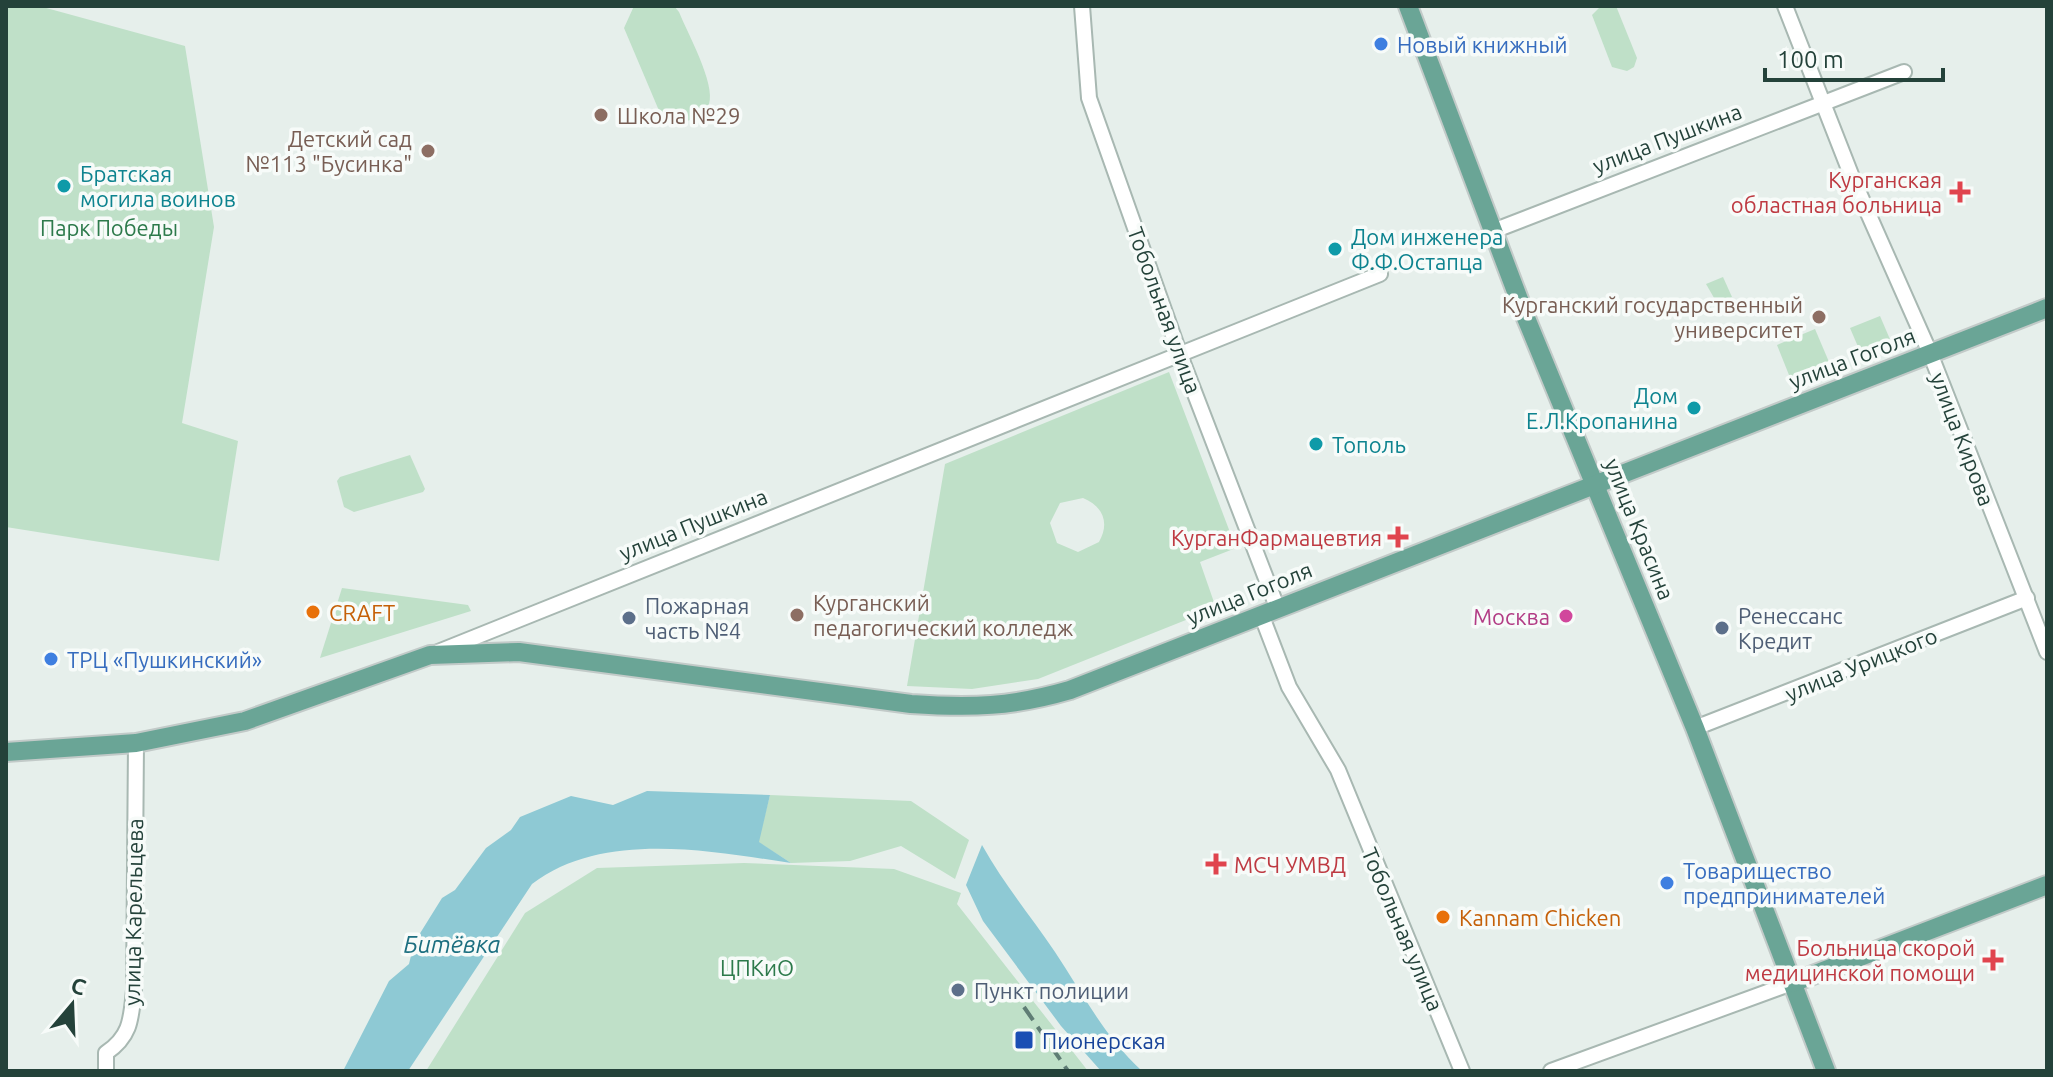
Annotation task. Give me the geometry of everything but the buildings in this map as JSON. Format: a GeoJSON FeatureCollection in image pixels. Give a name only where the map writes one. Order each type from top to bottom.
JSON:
{"type":"FeatureCollection","features":[{"type":"Feature","properties":{"kind":"main road","name":"улица Красина"},"geometry":{"type":"LineString","coordinates":[[1408,6],[1493,231],[1695,728],[1826,1071]]}},
{"type":"Feature","properties":{"kind":"main road","name":"улица Гоголя"},"geometry":{"type":"LineString","coordinates":[[430,655],[519,652],[911,704],[976,708],[1024,703],[1070,690],[2047,308]]}},
{"type":"Feature","properties":{"kind":"main road","name":"улица Пушкина"},"geometry":{"type":"LineString","coordinates":[[6,752],[136,743],[266,715],[430,655]]}},
{"type":"Feature","properties":{"kind":"main road"},"geometry":{"type":"LineString","coordinates":[[1792,983],[2047,885]]}},
{"type":"Feature","properties":{"kind":"street","name":"Тобольная улица"},"geometry":{"type":"LineString","coordinates":[[1082,6],[1089,98],[1269,611],[1289,687],[1338,770],[1462,1071]]}},
{"type":"Feature","properties":{"kind":"street","name":"улица Кирова"},"geometry":{"type":"LineString","coordinates":[[1785,6],[1822,103],[1930,353],[2047,652]]}},
{"type":"Feature","properties":{"kind":"street","name":"улица Пушкина"},"geometry":{"type":"LineString","coordinates":[[1493,231],[1904,72]]}},
{"type":"Feature","properties":{"kind":"street","name":"улица Пушкина"},"geometry":{"type":"LineString","coordinates":[[430,655],[1380,274]]}},
{"type":"Feature","properties":{"kind":"street","name":"улица Урицкого"},"geometry":{"type":"LineString","coordinates":[[1695,728],[2027,598]]}},
{"type":"Feature","properties":{"kind":"street","name":"улица Карельцева"},"geometry":{"type":"LineString","coordinates":[[106,1071],[106,1053],[121,1043],[131,1025],[136,743]]}},
{"type":"Feature","properties":{"kind":"street"},"geometry":{"type":"LineString","coordinates":[[1551,1071],[1792,983]]}},
{"type":"Feature","properties":{"kind":"green space","name":"Парк Победы"},"geometry":{"type":"Polygon","coordinates":[[[6,6],[39,6],[185,46],[214,227],[182,423],[238,441],[219,561],[6,527],[6,6]]]}},
{"type":"Feature","properties":{"kind":"green space"},"geometry":{"type":"Polygon","coordinates":[[[634,6],[674,6],[679,12],[708,84],[709,104],[699,116],[684,122],[660,113],[624,28],[634,6]]]}},
{"type":"Feature","properties":{"kind":"green space"},"geometry":{"type":"Polygon","coordinates":[[[1601,6],[1616,6],[1637,58],[1634,67],[1627,71],[1612,67],[1592,15],[1601,6]]]}},
{"type":"Feature","properties":{"kind":"green space"},"geometry":{"type":"Polygon","coordinates":[[[1723,277],[1732,297],[1717,303],[1706,284],[1723,277]]]}},
{"type":"Feature","properties":{"kind":"green space"},"geometry":{"type":"Polygon","coordinates":[[[1880,316],[1892,344],[1862,356],[1850,328],[1880,316]]]}},
{"type":"Feature","properties":{"kind":"green space"},"geometry":{"type":"Polygon","coordinates":[[[1815,329],[1832,369],[1793,385],[1777,345],[1815,329]]]}},
{"type":"Feature","properties":{"kind":"green space"},"geometry":{"type":"Polygon","coordinates":[[[1169,372],[1236,548],[1200,562],[1216,608],[1038,679],[972,689],[907,686],[945,464],[1169,372]],[[1083,498],[1060,503],[1050,523],[1057,543],[1078,552],[1099,542],[1104,528],[1103,516],[1090,501],[1083,498]]]}},
{"type":"Feature","properties":{"kind":"green space"},"geometry":{"type":"Polygon","coordinates":[[[410,455],[425,489],[423,492],[354,512],[344,507],[337,481],[340,477],[410,455]]]}},
{"type":"Feature","properties":{"kind":"green space"},"geometry":{"type":"Polygon","coordinates":[[[342,588],[468,605],[471,611],[320,658],[342,588]]]}},
{"type":"Feature","properties":{"kind":"green space"},"geometry":{"type":"Polygon","coordinates":[[[770,795],[911,801],[969,840],[955,879],[901,846],[850,861],[791,863],[758,842],[770,795]]]}},
{"type":"Feature","properties":{"kind":"green space","name":"ЦПКиО"},"geometry":{"type":"Polygon","coordinates":[[[744,863],[894,869],[961,893],[957,904],[1088,1071],[426,1071],[525,913],[597,868],[744,863]]]}},
{"type":"Feature","properties":{"kind":"water","name":"Битёвка"},"geometry":{"type":"Polygon","coordinates":[[[647,791],[770,795],[759,842],[791,863],[692,850],[658,849],[624,850],[591,856],[560,867],[532,884],[408,1071],[343,1071],[389,981],[409,964],[414,943],[442,898],[455,890],[486,848],[511,830],[520,817],[571,796],[613,805],[647,791]]]}},
{"type":"Feature","properties":{"kind":"water"},"geometry":{"type":"Polygon","coordinates":[[[982,845],[1105,1029],[1142,1071],[1101,1071],[1061,1026],[983,921],[966,885],[982,845]]]}},
{"type":"Feature","properties":{"kind":"railway"},"geometry":{"type":"LineString","coordinates":[[1024,1007],[1068,1071]]}},
{"type":"Feature","properties":{"kind":"place","name":"Новый книжный"},"geometry":{"type":"Point","coordinates":[1381,44]}},
{"type":"Feature","properties":{"kind":"place","name":"Школа №29"},"geometry":{"type":"Point","coordinates":[601,115]}},
{"type":"Feature","properties":{"kind":"place","name":"Детский сад №113 \"Бусинка\""},"geometry":{"type":"Point","coordinates":[428,151]}},
{"type":"Feature","properties":{"kind":"place","name":"Братская могила воинов"},"geometry":{"type":"Point","coordinates":[64,186]}},
{"type":"Feature","properties":{"kind":"place","name":"Курганская областная больница"},"geometry":{"type":"Point","coordinates":[1960,192]}},
{"type":"Feature","properties":{"kind":"place","name":"Дом инженера Ф.Ф.Остапца"},"geometry":{"type":"Point","coordinates":[1335,249]}},
{"type":"Feature","properties":{"kind":"place","name":"Курганский государственный университет"},"geometry":{"type":"Point","coordinates":[1819,317]}},
{"type":"Feature","properties":{"kind":"place","name":"Дом Е.Л.Кропанина"},"geometry":{"type":"Point","coordinates":[1694,408]}},
{"type":"Feature","properties":{"kind":"place","name":"Тополь"},"geometry":{"type":"Point","coordinates":[1316,444]}},
{"type":"Feature","properties":{"kind":"place","name":"КурганФармацевтия"},"geometry":{"type":"Point","coordinates":[1398,537]}},
{"type":"Feature","properties":{"kind":"place","name":"CRAFT"},"geometry":{"type":"Point","coordinates":[313,612]}},
{"type":"Feature","properties":{"kind":"place","name":"Курганский педагогический колледж"},"geometry":{"type":"Point","coordinates":[797,615]}},
{"type":"Feature","properties":{"kind":"place","name":"Москва"},"geometry":{"type":"Point","coordinates":[1566,616]}},
{"type":"Feature","properties":{"kind":"place","name":"Пожарная часть №4"},"geometry":{"type":"Point","coordinates":[629,618]}},
{"type":"Feature","properties":{"kind":"place","name":"Ренессанс Кредит"},"geometry":{"type":"Point","coordinates":[1722,628]}},
{"type":"Feature","properties":{"kind":"place","name":"ТРЦ «Пушкинский»"},"geometry":{"type":"Point","coordinates":[51,659]}},
{"type":"Feature","properties":{"kind":"place","name":"МСЧ УМВД"},"geometry":{"type":"Point","coordinates":[1216,864]}},
{"type":"Feature","properties":{"kind":"place","name":"Товарищество предпринимателей"},"geometry":{"type":"Point","coordinates":[1667,883]}},
{"type":"Feature","properties":{"kind":"place","name":"Kannam Chicken"},"geometry":{"type":"Point","coordinates":[1443,917]}},
{"type":"Feature","properties":{"kind":"place","name":"Больница скорой медицинской помощи"},"geometry":{"type":"Point","coordinates":[1993,960]}},
{"type":"Feature","properties":{"kind":"place","name":"Пункт полиции"},"geometry":{"type":"Point","coordinates":[958,990]}},
{"type":"Feature","properties":{"kind":"place","name":"Пионерская"},"geometry":{"type":"Point","coordinates":[1024,1040]}}]}
